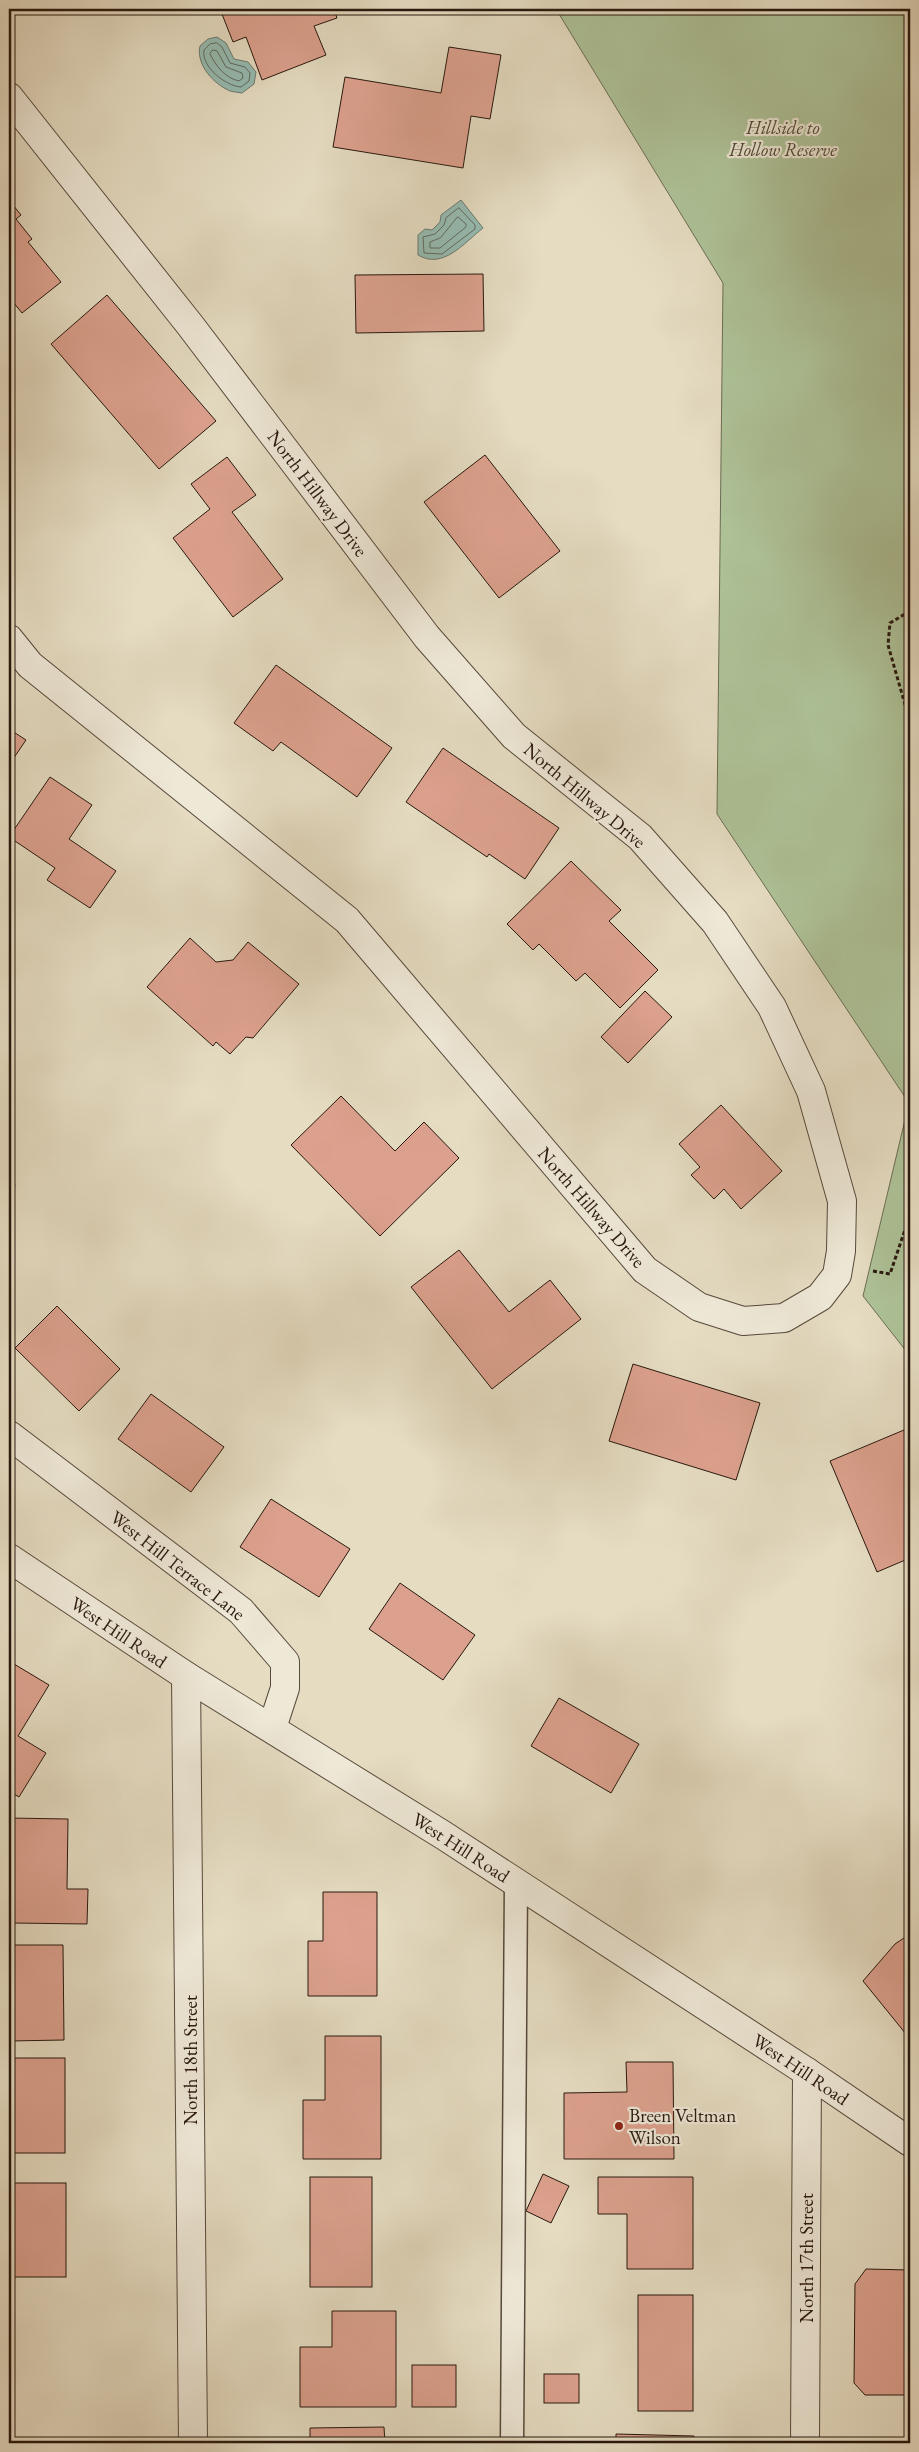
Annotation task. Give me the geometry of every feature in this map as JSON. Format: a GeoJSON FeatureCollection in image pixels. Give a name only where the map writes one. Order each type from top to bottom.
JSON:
{"type":"FeatureCollection","features":[{"type":"Feature","properties":{"kind":"street","name":"North Hillway Drive"},"geometry":{"type":"LineString","coordinates":[[9,96],[190,325],[427,637],[514,736],[640,837],[715,922],[772,1007],[811,1091],[842,1201],[841,1251],[837,1275],[820,1297],[784,1318],[743,1321],[699,1307],[645,1270],[347,920],[30,665],[9,639]]}},
{"type":"Feature","properties":{"kind":"street","name":"West Hill Terrace Lane"},"geometry":{"type":"LineString","coordinates":[[9,1435],[241,1611],[286,1662],[285,1688],[272,1728]]}},
{"type":"Feature","properties":{"kind":"street","name":"West Hill Road"},"geometry":{"type":"LineString","coordinates":[[9,1558],[186,1676],[516,1882],[807,2072],[910,2142]]}},
{"type":"Feature","properties":{"kind":"street","name":"North 18th Street"},"geometry":{"type":"LineString","coordinates":[[186,1676],[193,2443]]}},
{"type":"Feature","properties":{"kind":"street","name":"North 17th Street"},"geometry":{"type":"LineString","coordinates":[[806,2443],[807,2072]]}},
{"type":"Feature","properties":{"kind":"lane"},"geometry":{"type":"LineString","coordinates":[[512,2443],[516,1882]]}},
{"type":"Feature","properties":{"kind":"path"},"geometry":{"type":"LineString","coordinates":[[910,611],[890,623],[888,645],[910,722]]}},
{"type":"Feature","properties":{"kind":"path"},"geometry":{"type":"LineString","coordinates":[[841,1251],[877,1273],[890,1274],[910,1215]]}},
{"type":"Feature","properties":{"kind":"green space","name":"Hillside to Hollow Reserve"},"geometry":{"type":"Polygon","coordinates":[[[556,9],[910,9],[910,1356],[863,1296],[909,1103],[717,814],[723,283],[556,9]]]}},
{"type":"Feature","properties":{"kind":"water"},"geometry":{"type":"Polygon","coordinates":[[[217,37],[226,43],[234,59],[248,62],[256,72],[254,84],[242,93],[229,91],[220,86],[206,71],[200,59],[200,46],[208,39],[217,37]]]}},
{"type":"Feature","properties":{"kind":"water"},"geometry":{"type":"Polygon","coordinates":[[[461,200],[483,228],[461,247],[445,257],[427,259],[418,255],[418,235],[425,229],[432,230],[440,222],[441,215],[461,200]]]}},
{"type":"Feature","properties":{"kind":"building"},"geometry":{"type":"Polygon","coordinates":[[[220,9],[334,9],[337,18],[314,26],[326,55],[262,80],[246,37],[233,42],[220,9]]]}},
{"type":"Feature","properties":{"kind":"building"},"geometry":{"type":"Polygon","coordinates":[[[449,47],[501,55],[490,119],[471,116],[463,168],[333,147],[345,77],[441,93],[449,47]]]}},
{"type":"Feature","properties":{"kind":"building"},"geometry":{"type":"Polygon","coordinates":[[[9,200],[21,215],[16,219],[32,239],[28,242],[61,282],[22,313],[9,297],[9,200]]]}},
{"type":"Feature","properties":{"kind":"building"},"geometry":{"type":"Polygon","coordinates":[[[483,274],[484,331],[356,333],[355,275],[483,274]]]}},
{"type":"Feature","properties":{"kind":"building"},"geometry":{"type":"Polygon","coordinates":[[[107,295],[216,421],[159,469],[51,344],[107,295]]]}},
{"type":"Feature","properties":{"kind":"building"},"geometry":{"type":"Polygon","coordinates":[[[485,455],[560,551],[499,598],[424,502],[485,455]]]}},
{"type":"Feature","properties":{"kind":"building"},"geometry":{"type":"Polygon","coordinates":[[[227,457],[256,495],[232,512],[283,579],[233,617],[173,538],[210,509],[191,484],[227,457]]]}},
{"type":"Feature","properties":{"kind":"building"},"geometry":{"type":"Polygon","coordinates":[[[276,665],[392,748],[357,797],[281,742],[273,751],[234,723],[276,665]]]}},
{"type":"Feature","properties":{"kind":"building"},"geometry":{"type":"Polygon","coordinates":[[[9,729],[26,740],[9,765],[9,729]]]}},
{"type":"Feature","properties":{"kind":"building"},"geometry":{"type":"Polygon","coordinates":[[[443,748],[559,828],[525,879],[489,854],[487,857],[406,802],[443,748]]]}},
{"type":"Feature","properties":{"kind":"building"},"geometry":{"type":"Polygon","coordinates":[[[50,777],[92,805],[69,839],[116,871],[90,908],[47,880],[55,868],[9,837],[50,777]]]}},
{"type":"Feature","properties":{"kind":"building"},"geometry":{"type":"Polygon","coordinates":[[[571,861],[621,910],[609,921],[658,970],[620,1008],[585,973],[576,981],[539,944],[533,950],[507,924],[571,861]]]}},
{"type":"Feature","properties":{"kind":"building"},"geometry":{"type":"Polygon","coordinates":[[[190,938],[216,962],[233,960],[248,942],[299,984],[253,1038],[246,1037],[230,1054],[216,1042],[213,1046],[147,987],[190,938]]]}},
{"type":"Feature","properties":{"kind":"building"},"geometry":{"type":"Polygon","coordinates":[[[645,991],[672,1017],[628,1063],[601,1037],[645,991]]]}},
{"type":"Feature","properties":{"kind":"building"},"geometry":{"type":"Polygon","coordinates":[[[341,1096],[395,1151],[424,1122],[459,1158],[380,1236],[291,1145],[341,1096]]]}},
{"type":"Feature","properties":{"kind":"building"},"geometry":{"type":"Polygon","coordinates":[[[721,1105],[782,1171],[741,1209],[724,1189],[714,1199],[691,1175],[700,1167],[679,1144],[721,1105]]]}},
{"type":"Feature","properties":{"kind":"building"},"geometry":{"type":"Polygon","coordinates":[[[9,1163],[15,1186],[9,1188],[9,1163]]]}},
{"type":"Feature","properties":{"kind":"building"},"geometry":{"type":"Polygon","coordinates":[[[459,1250],[509,1312],[550,1280],[581,1319],[492,1389],[411,1287],[459,1250]]]}},
{"type":"Feature","properties":{"kind":"building"},"geometry":{"type":"Polygon","coordinates":[[[57,1306],[120,1369],[79,1411],[15,1348],[57,1306]]]}},
{"type":"Feature","properties":{"kind":"building"},"geometry":{"type":"Polygon","coordinates":[[[633,1364],[760,1403],[736,1480],[609,1441],[633,1364]]]}},
{"type":"Feature","properties":{"kind":"building"},"geometry":{"type":"Polygon","coordinates":[[[151,1394],[224,1447],[191,1492],[118,1439],[151,1394]]]}},
{"type":"Feature","properties":{"kind":"building"},"geometry":{"type":"Polygon","coordinates":[[[904,1430],[910,1444],[910,1558],[877,1572],[830,1461],[904,1430]]]}},
{"type":"Feature","properties":{"kind":"building"},"geometry":{"type":"Polygon","coordinates":[[[271,1499],[350,1549],[319,1597],[240,1547],[271,1499]]]}},
{"type":"Feature","properties":{"kind":"building"},"geometry":{"type":"Polygon","coordinates":[[[400,1583],[475,1635],[443,1680],[369,1629],[400,1583]]]}},
{"type":"Feature","properties":{"kind":"building"},"geometry":{"type":"Polygon","coordinates":[[[9,1661],[49,1685],[18,1736],[46,1753],[19,1797],[9,1791],[9,1661]]]}},
{"type":"Feature","properties":{"kind":"building"},"geometry":{"type":"Polygon","coordinates":[[[559,1698],[639,1744],[611,1793],[531,1746],[559,1698]]]}},
{"type":"Feature","properties":{"kind":"building"},"geometry":{"type":"Polygon","coordinates":[[[9,1818],[68,1819],[67,1889],[88,1889],[87,1924],[12,1923],[12,1880],[9,1880],[9,1818]]]}},
{"type":"Feature","properties":{"kind":"building"},"geometry":{"type":"Polygon","coordinates":[[[323,1892],[377,1892],[377,1996],[308,1996],[308,1941],[323,1941],[323,1892]]]}},
{"type":"Feature","properties":{"kind":"building"},"geometry":{"type":"Polygon","coordinates":[[[910,1934],[910,2039],[863,1981],[895,1944],[910,1934]]]}},
{"type":"Feature","properties":{"kind":"building"},"geometry":{"type":"Polygon","coordinates":[[[9,1945],[63,1945],[64,2040],[9,2041],[9,1945]]]}},
{"type":"Feature","properties":{"kind":"building"},"geometry":{"type":"Polygon","coordinates":[[[325,2036],[381,2036],[381,2159],[303,2159],[303,2100],[325,2100],[325,2036]]]}},
{"type":"Feature","properties":{"kind":"building"},"geometry":{"type":"Polygon","coordinates":[[[9,2058],[65,2058],[65,2153],[9,2153],[9,2058]]]}},
{"type":"Feature","properties":{"kind":"building","name":"Breen Veltman Wilson"},"geometry":{"type":"Polygon","coordinates":[[[626,2062],[673,2062],[674,2159],[564,2159],[564,2093],[627,2092],[626,2062]]]}},
{"type":"Feature","properties":{"kind":"building"},"geometry":{"type":"Polygon","coordinates":[[[543,2174],[569,2186],[551,2223],[526,2211],[543,2174]]]}},
{"type":"Feature","properties":{"kind":"building"},"geometry":{"type":"Polygon","coordinates":[[[310,2177],[372,2177],[372,2287],[310,2287],[310,2177]]]}},
{"type":"Feature","properties":{"kind":"building"},"geometry":{"type":"Polygon","coordinates":[[[598,2177],[693,2177],[693,2269],[627,2269],[627,2214],[598,2214],[598,2177]]]}},
{"type":"Feature","properties":{"kind":"building"},"geometry":{"type":"Polygon","coordinates":[[[9,2183],[66,2183],[66,2277],[9,2277],[9,2183]]]}},
{"type":"Feature","properties":{"kind":"building"},"geometry":{"type":"Polygon","coordinates":[[[866,2269],[910,2270],[910,2395],[865,2395],[854,2383],[855,2284],[866,2269]]]}},
{"type":"Feature","properties":{"kind":"building"},"geometry":{"type":"Polygon","coordinates":[[[638,2295],[693,2295],[693,2411],[638,2411],[638,2295]]]}},
{"type":"Feature","properties":{"kind":"building"},"geometry":{"type":"Polygon","coordinates":[[[332,2311],[396,2311],[396,2407],[300,2407],[300,2347],[332,2347],[332,2311]]]}},
{"type":"Feature","properties":{"kind":"building"},"geometry":{"type":"Polygon","coordinates":[[[412,2365],[456,2365],[456,2407],[412,2407],[412,2365]]]}},
{"type":"Feature","properties":{"kind":"building"},"geometry":{"type":"Polygon","coordinates":[[[544,2374],[579,2374],[579,2403],[544,2403],[544,2374]]]}},
{"type":"Feature","properties":{"kind":"building"},"geometry":{"type":"Polygon","coordinates":[[[384,2427],[385,2443],[310,2443],[310,2428],[384,2427]]]}},
{"type":"Feature","properties":{"kind":"building"},"geometry":{"type":"Polygon","coordinates":[[[616,2434],[694,2436],[694,2443],[616,2443],[616,2434]]]}},
{"type":"Feature","properties":{"kind":"place","name":"Breen Veltman Wilson"},"geometry":{"type":"Point","coordinates":[619,2126]}}]}
